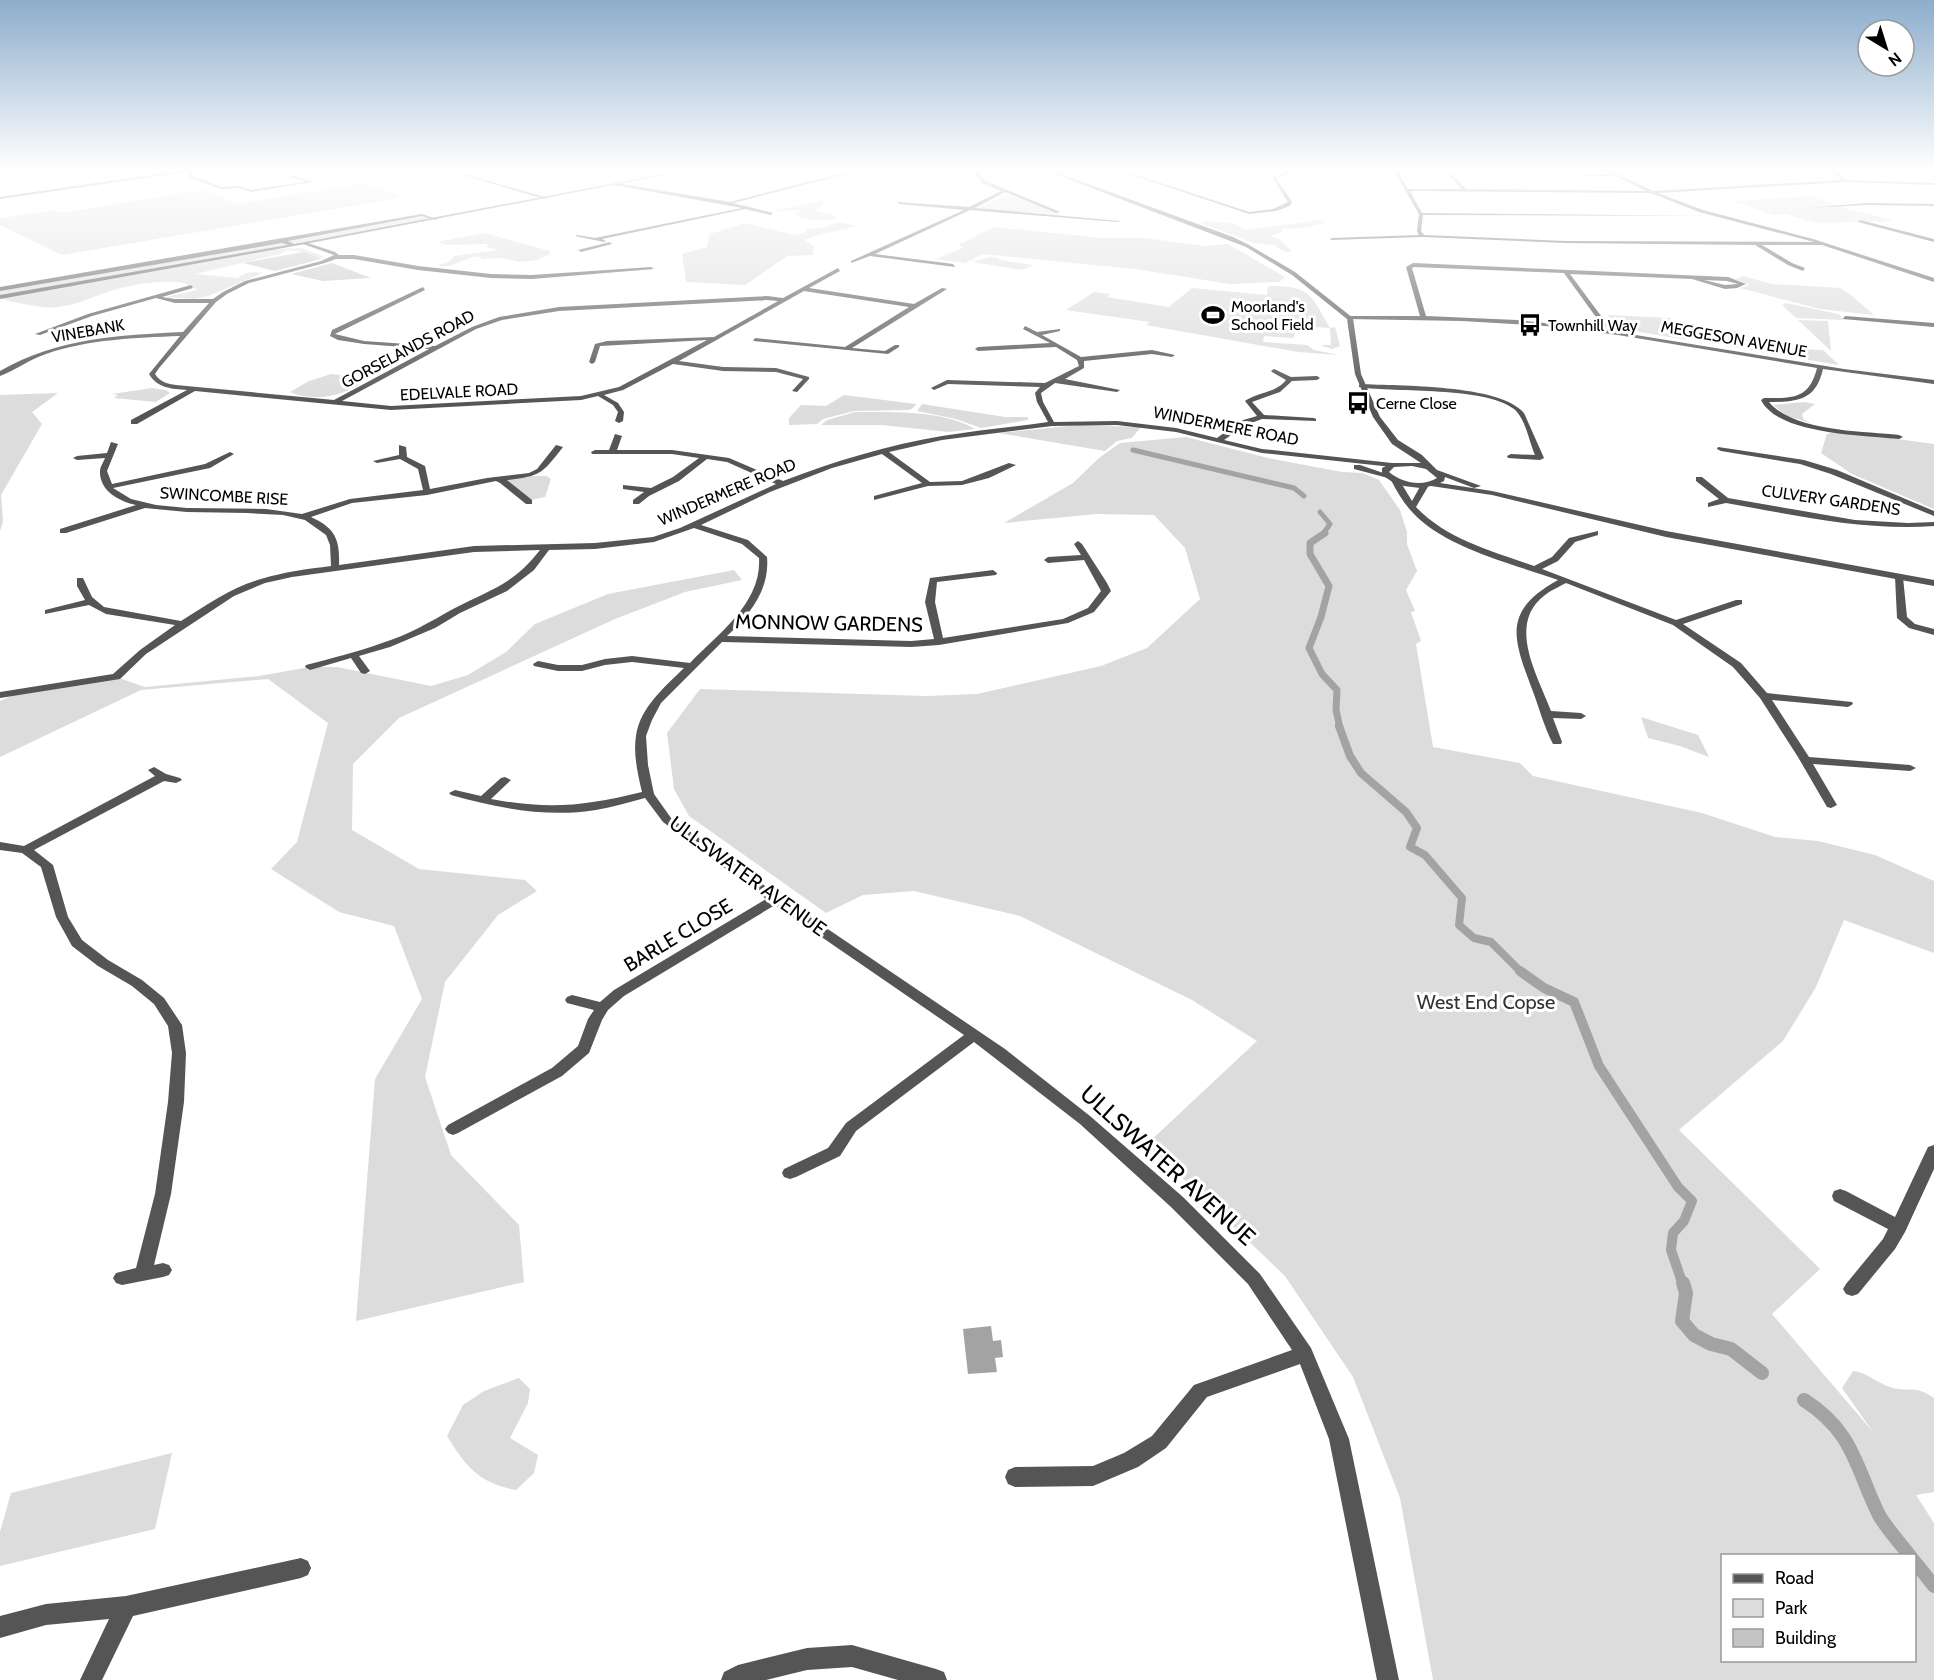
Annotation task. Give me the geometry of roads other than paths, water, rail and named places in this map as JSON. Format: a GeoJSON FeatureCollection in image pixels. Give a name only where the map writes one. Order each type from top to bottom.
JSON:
{"type":"FeatureCollection","features":[{"type":"Feature","properties":{"kind":"street"},"geometry":{"type":"LineString","coordinates":[[0,289],[250,246]]}},
{"type":"Feature","properties":{"kind":"street"},"geometry":{"type":"LineString","coordinates":[[0,297],[290,246]]}},
{"type":"Feature","properties":{"kind":"street"},"geometry":{"type":"LineString","coordinates":[[315,246],[337,255],[335,257],[354,257],[418,268],[491,276],[532,277],[651,269]]}},
{"type":"Feature","properties":{"kind":"street"},"geometry":{"type":"LineString","coordinates":[[581,250],[596,246]]}},
{"type":"Feature","properties":{"kind":"street"},"geometry":{"type":"LineString","coordinates":[[853,262],[886,246]]}},
{"type":"Feature","properties":{"kind":"street"},"geometry":{"type":"LineString","coordinates":[[1248,246],[1299,276],[1350,318],[1353,352],[1361,386],[1377,417],[1395,442],[1419,457],[1428,467],[1492,493]]}},
{"type":"Feature","properties":{"kind":"street"},"geometry":{"type":"LineString","coordinates":[[1760,246],[1803,269]]}},
{"type":"Feature","properties":{"kind":"street"},"geometry":{"type":"LineString","coordinates":[[1829,246],[1934,280]]}},
{"type":"Feature","properties":{"kind":"street"},"geometry":{"type":"LineString","coordinates":[[869,254],[957,265],[945,270]]}},
{"type":"Feature","properties":{"kind":"street","name":"EDELVALE ROAD"},"geometry":{"type":"LineString","coordinates":[[335,257],[299,268],[252,278],[225,292],[214,301],[152,374],[154,380],[162,384],[194,389],[401,408],[561,400],[600,395],[621,389],[838,270]]}},
{"type":"Feature","properties":{"kind":"street"},"geometry":{"type":"LineString","coordinates":[[1424,319],[1409,266],[1728,279],[1743,284],[1738,287],[1720,286],[1694,278]]}},
{"type":"Feature","properties":{"kind":"street"},"geometry":{"type":"LineString","coordinates":[[1566,272],[1604,324],[1602,330]]}},
{"type":"Feature","properties":{"kind":"street"},"geometry":{"type":"LineString","coordinates":[[38,334],[90,315],[191,287]]}},
{"type":"Feature","properties":{"kind":"street"},"geometry":{"type":"LineString","coordinates":[[423,289],[334,331],[332,335],[335,338],[352,341],[436,348]]}},
{"type":"Feature","properties":{"kind":"street"},"geometry":{"type":"LineString","coordinates":[[802,289],[916,306]]}},
{"type":"Feature","properties":{"kind":"street"},"geometry":{"type":"LineString","coordinates":[[847,348],[944,290]]}},
{"type":"Feature","properties":{"kind":"street"},"geometry":{"type":"LineString","coordinates":[[922,295],[932,296]]}},
{"type":"Feature","properties":{"kind":"street"},"geometry":{"type":"LineString","coordinates":[[155,297],[175,301],[214,301]]}},
{"type":"Feature","properties":{"kind":"street","name":"GORSELANDS ROAD"},"geometry":{"type":"LineString","coordinates":[[334,403],[490,321],[533,312],[756,298],[782,300]]}},
{"type":"Feature","properties":{"kind":"street","name":"MEGGESON AVENUE"},"geometry":{"type":"LineString","coordinates":[[1350,318],[1515,321],[1602,330],[1820,368],[1934,382]]}},
{"type":"Feature","properties":{"kind":"street"},"geometry":{"type":"LineString","coordinates":[[1845,318],[1934,325]]}},
{"type":"Feature","properties":{"kind":"street"},"geometry":{"type":"LineString","coordinates":[[1025,328],[1080,359],[1152,352],[1172,355]]}},
{"type":"Feature","properties":{"kind":"street"},"geometry":{"type":"LineString","coordinates":[[1035,334],[1058,330]]}},
{"type":"Feature","properties":{"kind":"street","name":"VINEBANK"},"geometry":{"type":"LineString","coordinates":[[0,374],[26,358],[83,342],[109,338],[185,334]]}},
{"type":"Feature","properties":{"kind":"street"},"geometry":{"type":"LineString","coordinates":[[592,362],[597,345],[607,343],[713,338]]}},
{"type":"Feature","properties":{"kind":"street"},"geometry":{"type":"LineString","coordinates":[[755,340],[886,353],[897,346]]}},
{"type":"Feature","properties":{"kind":"street"},"geometry":{"type":"LineString","coordinates":[[978,349],[995,344],[1011,348],[1057,345]]}},
{"type":"Feature","properties":{"kind":"street"},"geometry":{"type":"LineString","coordinates":[[1052,424],[1040,402],[1038,393],[1046,385],[1077,372],[1082,367],[1080,359]]}},
{"type":"Feature","properties":{"kind":"street"},"geometry":{"type":"LineString","coordinates":[[671,362],[723,369],[783,369],[807,378],[795,391]]}},
{"type":"Feature","properties":{"kind":"street"},"geometry":{"type":"LineString","coordinates":[[1820,368],[1818,381],[1812,390],[1803,396],[1785,400],[1764,400],[1767,408],[1822,432],[1899,437]]}},
{"type":"Feature","properties":{"kind":"street"},"geometry":{"type":"LineString","coordinates":[[1274,371],[1290,379],[1317,378]]}},
{"type":"Feature","properties":{"kind":"street"},"geometry":{"type":"LineString","coordinates":[[934,388],[945,379],[1046,385]]}},
{"type":"Feature","properties":{"kind":"street"},"geometry":{"type":"LineString","coordinates":[[1262,417],[1248,401],[1280,389],[1290,379]]}},
{"type":"Feature","properties":{"kind":"street"},"geometry":{"type":"LineString","coordinates":[[1058,380],[1117,390]]}},
{"type":"Feature","properties":{"kind":"street"},"geometry":{"type":"LineString","coordinates":[[1361,386],[1446,392],[1506,403],[1518,412],[1545,466]]}},
{"type":"Feature","properties":{"kind":"street"},"geometry":{"type":"LineString","coordinates":[[134,422],[194,389]]}},
{"type":"Feature","properties":{"kind":"street"},"geometry":{"type":"LineString","coordinates":[[600,395],[616,404],[621,412],[619,421]]}},
{"type":"Feature","properties":{"kind":"street"},"geometry":{"type":"LineString","coordinates":[[1217,441],[1243,423],[1262,417],[1314,420]]}},
{"type":"Feature","properties":{"kind":"street","name":"WINDERMERE ROAD"},"geometry":{"type":"LineString","coordinates":[[0,695],[116,677],[142,652],[183,624],[247,586],[292,574],[474,549],[595,546],[638,542],[669,535],[781,483],[829,466],[942,438],[1052,424],[1126,423],[1176,430],[1262,451],[1339,461],[1394,460],[1428,467]]}},
{"type":"Feature","properties":{"kind":"street"},"geometry":{"type":"LineString","coordinates":[[612,452],[618,436]]}},
{"type":"Feature","properties":{"kind":"street"},"geometry":{"type":"LineString","coordinates":[[1395,442],[1394,460],[1385,470],[1402,494],[1430,524],[1463,541],[1676,623],[1737,665],[1764,696],[1806,760],[1831,805]]}},
{"type":"Feature","properties":{"kind":"street"},"geometry":{"type":"LineString","coordinates":[[114,444],[102,471],[103,478],[109,487],[207,466],[230,454]]}},
{"type":"Feature","properties":{"kind":"street"},"geometry":{"type":"LineString","coordinates":[[402,447],[403,456]]}},
{"type":"Feature","properties":{"kind":"street","name":"SWINCOMBE RISE"},"geometry":{"type":"LineString","coordinates":[[305,516],[350,501],[427,493],[540,471],[559,447]]}},
{"type":"Feature","properties":{"kind":"street","name":"CULVERY GARDENS"},"geometry":{"type":"LineString","coordinates":[[1721,449],[1771,456],[1823,469],[1934,514]]}},
{"type":"Feature","properties":{"kind":"street"},"geometry":{"type":"LineString","coordinates":[[883,451],[927,484]]}},
{"type":"Feature","properties":{"kind":"street"},"geometry":{"type":"LineString","coordinates":[[595,452],[672,452],[735,461],[758,474],[781,483]]}},
{"type":"Feature","properties":{"kind":"street"},"geometry":{"type":"LineString","coordinates":[[77,458],[108,454]]}},
{"type":"Feature","properties":{"kind":"street"},"geometry":{"type":"LineString","coordinates":[[377,461],[403,456],[422,468],[427,493]]}},
{"type":"Feature","properties":{"kind":"street"},"geometry":{"type":"LineString","coordinates":[[1511,456],[1540,458]]}},
{"type":"Feature","properties":{"kind":"street"},"geometry":{"type":"LineString","coordinates":[[636,502],[676,479],[704,458]]}},
{"type":"Feature","properties":{"kind":"street","name":"WINDERMERE ROAD"},"geometry":{"type":"LineString","coordinates":[[1339,461],[1391,478],[1428,484]]}},
{"type":"Feature","properties":{"kind":"street"},"geometry":{"type":"LineString","coordinates":[[877,498],[927,484],[962,483],[986,477],[1012,465]]}},
{"type":"Feature","properties":{"kind":"street"},"geometry":{"type":"LineString","coordinates":[[118,494],[220,468]]}},
{"type":"Feature","properties":{"kind":"street"},"geometry":{"type":"LineString","coordinates":[[1413,506],[1428,484],[1441,479],[1439,472]]}},
{"type":"Feature","properties":{"kind":"street"},"geometry":{"type":"LineString","coordinates":[[491,479],[504,481],[529,502]]}},
{"type":"Feature","properties":{"kind":"street","name":"CULVERY GARDENS"},"geometry":{"type":"LineString","coordinates":[[1699,479],[1725,500]]}},
{"type":"Feature","properties":{"kind":"street"},"geometry":{"type":"LineString","coordinates":[[1428,484],[1492,493],[1666,534],[1934,583]]}},
{"type":"Feature","properties":{"kind":"street","name":"SWINCOMBE RISE"},"geometry":{"type":"LineString","coordinates":[[109,487],[118,494],[144,505],[180,511],[264,510],[305,516],[328,531],[333,537],[335,568]]}},
{"type":"Feature","properties":{"kind":"street"},"geometry":{"type":"LineString","coordinates":[[626,487],[652,491]]}},
{"type":"Feature","properties":{"kind":"street","name":"CULVERY GARDENS"},"geometry":{"type":"LineString","coordinates":[[1711,505],[1725,500],[1862,523],[1916,526],[1934,524]]}},
{"type":"Feature","properties":{"kind":"street"},"geometry":{"type":"LineString","coordinates":[[63,531],[144,505]]}},
{"type":"Feature","properties":{"kind":"street","name":"ULLSWATER AVENUE"},"geometry":{"type":"LineString","coordinates":[[694,525],[745,542],[763,557],[764,570],[745,612],[656,702],[641,736],[642,765],[648,794],[667,820],[775,899],[974,1035],[1085,1120],[1177,1202],[1254,1279],[1305,1354],[1339,1439],[1388,1680]]}},
{"type":"Feature","properties":{"kind":"street"},"geometry":{"type":"LineString","coordinates":[[1535,569],[1555,559],[1572,540],[1595,533]]}},
{"type":"Feature","properties":{"kind":"street","name":"MONNOW GARDENS"},"geometry":{"type":"LineString","coordinates":[[718,639],[911,644],[939,642],[1065,621],[1091,610],[1106,591],[1078,544]]}},
{"type":"Feature","properties":{"kind":"street"},"geometry":{"type":"LineString","coordinates":[[310,667],[353,656],[412,636],[457,610],[502,590],[531,568],[548,547]]}},
{"type":"Feature","properties":{"kind":"street"},"geometry":{"type":"LineString","coordinates":[[1048,560],[1086,557]]}},
{"type":"Feature","properties":{"kind":"street","name":"MONNOW GARDENS"},"geometry":{"type":"LineString","coordinates":[[939,642],[930,602],[932,577],[993,573]]}},
{"type":"Feature","properties":{"kind":"street"},"geometry":{"type":"LineString","coordinates":[[1899,577],[1902,618],[1912,626],[1934,632]]}},
{"type":"Feature","properties":{"kind":"street"},"geometry":{"type":"LineString","coordinates":[[80,580],[90,602],[105,611],[183,624]]}},
{"type":"Feature","properties":{"kind":"street"},"geometry":{"type":"LineString","coordinates":[[1557,742],[1523,651],[1520,632],[1527,609],[1541,593],[1565,580]]}},
{"type":"Feature","properties":{"kind":"street"},"geometry":{"type":"LineString","coordinates":[[48,612],[90,602]]}},
{"type":"Feature","properties":{"kind":"street"},"geometry":{"type":"LineString","coordinates":[[1676,623],[1739,602]]}},
{"type":"Feature","properties":{"kind":"street"},"geometry":{"type":"LineString","coordinates":[[353,656],[365,671]]}},
{"type":"Feature","properties":{"kind":"street"},"geometry":{"type":"LineString","coordinates":[[538,664],[558,668],[582,668],[605,662],[632,659],[691,666]]}},
{"type":"Feature","properties":{"kind":"street"},"geometry":{"type":"LineString","coordinates":[[1764,696],[1848,704]]}},
{"type":"Feature","properties":{"kind":"street"},"geometry":{"type":"LineString","coordinates":[[1546,714],[1581,716]]}},
{"type":"Feature","properties":{"kind":"street"},"geometry":{"type":"LineString","coordinates":[[1806,760],[1910,768]]}},
{"type":"Feature","properties":{"kind":"street"},"geometry":{"type":"LineString","coordinates":[[26,850],[158,773],[176,780]]}},
{"type":"Feature","properties":{"kind":"street"},"geometry":{"type":"LineString","coordinates":[[483,801],[505,780]]}},
{"type":"Feature","properties":{"kind":"street"},"geometry":{"type":"LineString","coordinates":[[455,793],[526,809],[593,807],[648,794]]}},
{"type":"Feature","properties":{"kind":"street"},"geometry":{"type":"LineString","coordinates":[[0,846],[26,850],[47,865],[62,917],[77,943],[103,963],[149,992],[159,1001],[175,1025],[179,1053],[176,1102],[163,1194],[143,1274]]}},
{"type":"Feature","properties":{"kind":"street","name":"BARLE CLOSE"},"geometry":{"type":"LineString","coordinates":[[453,1129],[557,1072],[584,1048],[595,1019],[603,1007],[619,993],[775,899]]}},
{"type":"Feature","properties":{"kind":"street"},"geometry":{"type":"LineString","coordinates":[[572,1000],[603,1007]]}},
{"type":"Feature","properties":{"kind":"street"},"geometry":{"type":"LineString","coordinates":[[790,1173],[834,1152],[851,1127],[974,1035]]}},
{"type":"Feature","properties":{"kind":"street"},"geometry":{"type":"LineString","coordinates":[[1852,1289],[1889,1244],[1934,1151]]}},
{"type":"Feature","properties":{"kind":"street"},"geometry":{"type":"LineString","coordinates":[[1840,1196],[1899,1227]]}},
{"type":"Feature","properties":{"kind":"street"},"geometry":{"type":"LineString","coordinates":[[122,1278],[163,1270]]}},
{"type":"Feature","properties":{"kind":"street"},"geometry":{"type":"LineString","coordinates":[[1015,1477],[1093,1476],[1102,1473],[1131,1460],[1159,1442],[1201,1391],[1305,1354]]}},
{"type":"Feature","properties":{"kind":"street"},"geometry":{"type":"LineString","coordinates":[[0,1627],[13,1621],[66,1611],[126,1607],[301,1568]]}},
{"type":"Feature","properties":{"kind":"street"},"geometry":{"type":"LineString","coordinates":[[91,1680],[126,1607]]}},
{"type":"Feature","properties":{"kind":"street"},"geometry":{"type":"LineString","coordinates":[[732,1680],[738,1676],[807,1659],[852,1656],[936,1680]]}},
{"type":"Feature","properties":{"kind":"waterway"},"geometry":{"type":"LineString","coordinates":[[1133,450],[1294,488],[1304,496]]}},
{"type":"Feature","properties":{"kind":"waterway"},"geometry":{"type":"LineString","coordinates":[[1320,512],[1330,524],[1323,534]]}},
{"type":"Feature","properties":{"kind":"waterway"},"geometry":{"type":"LineString","coordinates":[[1325,533],[1310,543],[1310,554],[1329,586],[1321,617],[1309,648],[1322,674],[1337,690],[1336,710],[1340,728]]}},
{"type":"Feature","properties":{"kind":"waterway"},"geometry":{"type":"LineString","coordinates":[[1339,726],[1350,756],[1361,773],[1406,812],[1417,828],[1410,847],[1425,855],[1462,898],[1459,925],[1474,938],[1491,942],[1520,971]]}},
{"type":"Feature","properties":{"kind":"waterway"},"geometry":{"type":"LineString","coordinates":[[1520,971],[1544,988],[1574,1002],[1599,1066],[1678,1187],[1692,1201],[1684,1221],[1673,1233],[1671,1250],[1683,1285]]}},
{"type":"Feature","properties":{"kind":"waterway"},"geometry":{"type":"LineString","coordinates":[[1683,1283],[1686,1293],[1682,1321],[1694,1335],[1711,1344],[1731,1349],[1762,1373]]}},
{"type":"Feature","properties":{"kind":"waterway"},"geometry":{"type":"LineString","coordinates":[[1804,1400],[1821,1412],[1843,1438],[1879,1515],[1908,1554]]}},
{"type":"Feature","properties":{"kind":"waterway"},"geometry":{"type":"LineString","coordinates":[[1916,1564],[1934,1586]]}},
{"type":"Feature","properties":{"kind":"place","name":"Moorland's School Field"},"geometry":{"type":"Point","coordinates":[1213,315]}},
{"type":"Feature","properties":{"kind":"place","name":"Townhill Way"},"geometry":{"type":"Point","coordinates":[1530,325]}},
{"type":"Feature","properties":{"kind":"place","name":"Cerne Close"},"geometry":{"type":"Point","coordinates":[1358,403]}},
{"type":"Feature","properties":{"kind":"park label","name":"West End Copse"},"geometry":{"type":"Point","coordinates":[1486,1002]}}]}
